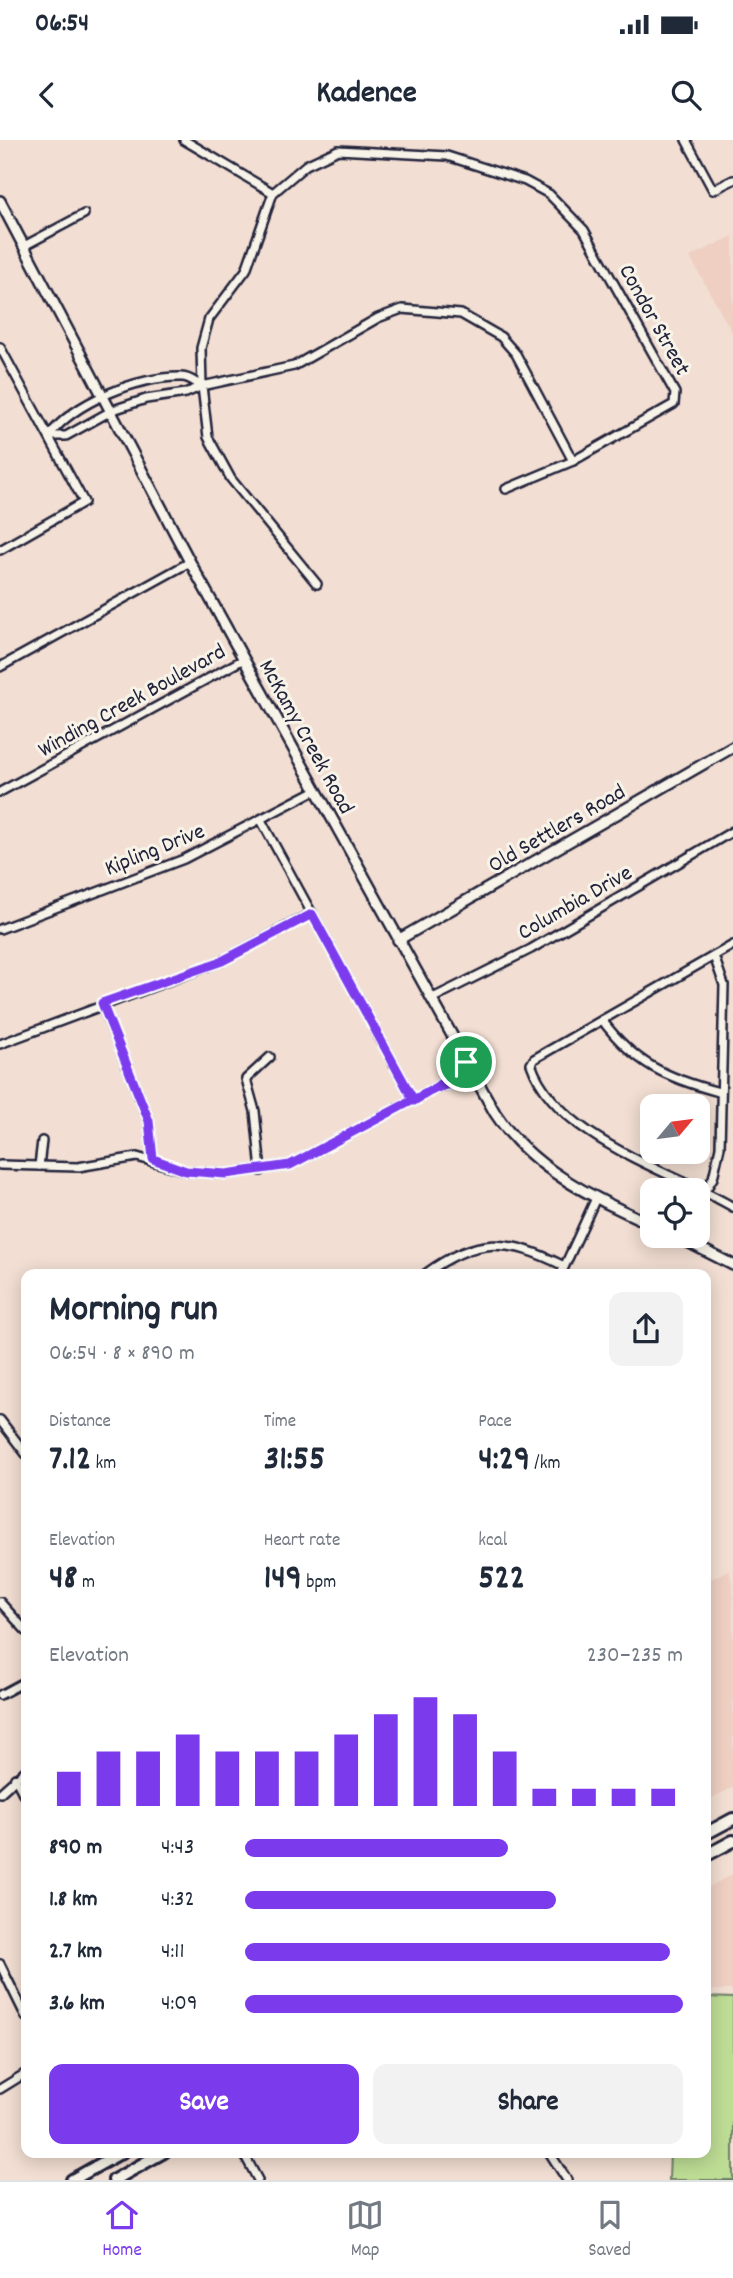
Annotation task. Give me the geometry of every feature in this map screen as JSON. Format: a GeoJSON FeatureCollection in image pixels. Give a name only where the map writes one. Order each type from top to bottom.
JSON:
{"type":"FeatureCollection","features":[{"type":"Feature","properties":{"kind":"main road"},"geometry":{"type":"LineString","coordinates":[[711,1831],[733,1819]]}},
{"type":"Feature","properties":{"kind":"main road"},"geometry":{"type":"LineString","coordinates":[[711,1853],[733,1841]]}},
{"type":"Feature","properties":{"kind":"main road"},"geometry":{"type":"LineString","coordinates":[[72,2180],[111,2158]]}},
{"type":"Feature","properties":{"kind":"main road"},"geometry":{"type":"LineString","coordinates":[[114,2180],[153,2158]]}},
{"type":"Feature","properties":{"kind":"street"},"geometry":{"type":"LineString","coordinates":[[184,140],[273,193],[246,270],[209,318],[201,348],[202,386],[208,437],[230,479],[317,584]]}},
{"type":"Feature","properties":{"kind":"street"},"geometry":{"type":"LineString","coordinates":[[686,140],[713,190],[733,180]]}},
{"type":"Feature","properties":{"kind":"street","name":"Condor Street"},"geometry":{"type":"LineString","coordinates":[[273,193],[306,165],[338,150],[447,156],[525,181],[549,194],[584,230],[675,393],[674,404],[573,461],[506,489]]}},
{"type":"Feature","properties":{"kind":"street","name":"McKamy Creek Road"},"geometry":{"type":"LineString","coordinates":[[0,201],[113,410],[190,562],[505,1129],[559,1177],[640,1219]]}},
{"type":"Feature","properties":{"kind":"street"},"geometry":{"type":"LineString","coordinates":[[24,246],[84,214]]}},
{"type":"Feature","properties":{"kind":"street"},"geometry":{"type":"LineString","coordinates":[[48,436],[66,436],[113,410],[146,399],[186,393],[202,386],[294,366],[377,318],[402,309],[461,314],[501,337],[516,354],[573,461]]}},
{"type":"Feature","properties":{"kind":"street"},"geometry":{"type":"LineString","coordinates":[[0,347],[84,502],[0,550]]}},
{"type":"Feature","properties":{"kind":"street"},"geometry":{"type":"LineString","coordinates":[[48,436],[60,422],[105,396],[135,383],[184,377],[202,386]]}},
{"type":"Feature","properties":{"kind":"street"},"geometry":{"type":"LineString","coordinates":[[0,667],[190,562]]}},
{"type":"Feature","properties":{"kind":"street","name":"Winding Creek Boulevard"},"geometry":{"type":"LineString","coordinates":[[0,792],[244,659]]}},
{"type":"Feature","properties":{"kind":"street","name":"Old Settlers Road"},"geometry":{"type":"LineString","coordinates":[[398,940],[733,747]]}},
{"type":"Feature","properties":{"kind":"street","name":"Kipling Drive"},"geometry":{"type":"LineString","coordinates":[[0,929],[184,859],[316,790]]}},
{"type":"Feature","properties":{"kind":"street"},"geometry":{"type":"LineString","coordinates":[[261,820],[414,1101]]}},
{"type":"Feature","properties":{"kind":"street","name":"Columbia Drive"},"geometry":{"type":"LineString","coordinates":[[431,999],[531,949],[733,831]]}},
{"type":"Feature","properties":{"kind":"street"},"geometry":{"type":"LineString","coordinates":[[0,1044],[102,1003],[222,961],[312,914]]}},
{"type":"Feature","properties":{"kind":"street"},"geometry":{"type":"LineString","coordinates":[[679,1178],[641,1161],[581,1126],[563,1111],[543,1086],[531,1064],[534,1059],[733,945]]}},
{"type":"Feature","properties":{"kind":"street"},"geometry":{"type":"LineString","coordinates":[[710,1182],[719,1155],[724,985],[714,956]]}},
{"type":"Feature","properties":{"kind":"street"},"geometry":{"type":"LineString","coordinates":[[102,1003],[149,1121],[153,1159]]}},
{"type":"Feature","properties":{"kind":"street"},"geometry":{"type":"LineString","coordinates":[[602,1020],[634,1057],[674,1079],[719,1093]]}},
{"type":"Feature","properties":{"kind":"street"},"geometry":{"type":"LineString","coordinates":[[261,1171],[255,1111],[246,1079],[270,1057]]}},
{"type":"Feature","properties":{"kind":"street"},"geometry":{"type":"LineString","coordinates":[[0,1165],[91,1166],[137,1157],[153,1159],[186,1171],[226,1174],[290,1165],[414,1101],[434,1089],[466,1062]]}},
{"type":"Feature","properties":{"kind":"street"},"geometry":{"type":"LineString","coordinates":[[434,1089],[474,1077]]}},
{"type":"Feature","properties":{"kind":"street"},"geometry":{"type":"LineString","coordinates":[[39,1166],[42,1141]]}},
{"type":"Feature","properties":{"kind":"street"},"geometry":{"type":"LineString","coordinates":[[710,1193],[733,1207]]}},
{"type":"Feature","properties":{"kind":"street"},"geometry":{"type":"LineString","coordinates":[[563,1269],[596,1198]]}},
{"type":"Feature","properties":{"kind":"street"},"geometry":{"type":"LineString","coordinates":[[432,1269],[448,1257],[482,1246],[524,1247],[561,1269]]}},
{"type":"Feature","properties":{"kind":"street"},"geometry":{"type":"LineString","coordinates":[[701,1248],[733,1265]]}},
{"type":"Feature","properties":{"kind":"street"},"geometry":{"type":"LineString","coordinates":[[0,1420],[21,1447]]}},
{"type":"Feature","properties":{"kind":"street"},"geometry":{"type":"LineString","coordinates":[[0,1602],[21,1625]]}},
{"type":"Feature","properties":{"kind":"street"},"geometry":{"type":"LineString","coordinates":[[0,1695],[21,1684]]}},
{"type":"Feature","properties":{"kind":"street"},"geometry":{"type":"LineString","coordinates":[[0,1793],[21,1774]]}},
{"type":"Feature","properties":{"kind":"street"},"geometry":{"type":"LineString","coordinates":[[15,1778],[21,1789]]}},
{"type":"Feature","properties":{"kind":"street"},"geometry":{"type":"LineString","coordinates":[[0,1964],[21,2007]]}},
{"type":"Feature","properties":{"kind":"street"},"geometry":{"type":"LineString","coordinates":[[0,2089],[21,2076]]}},
{"type":"Feature","properties":{"kind":"street"},"geometry":{"type":"LineString","coordinates":[[246,2158],[258,2180]]}},
{"type":"Feature","properties":{"kind":"street"},"geometry":{"type":"LineString","coordinates":[[553,2158],[567,2180]]}},
{"type":"Feature","properties":{"kind":"shaded area"},"geometry":{"type":"Polygon","coordinates":[[[733,236],[733,334],[690,257],[733,236]]]}},
{"type":"Feature","properties":{"kind":"shaded area"},"geometry":{"type":"Polygon","coordinates":[[[729,1570],[733,1587],[733,1787],[711,1799],[711,1579],[729,1570]]]}},
{"type":"Feature","properties":{"kind":"shaded area"},"geometry":{"type":"Polygon","coordinates":[[[733,1874],[733,1990],[711,1990],[711,1886],[733,1874]]]}},
{"type":"Feature","properties":{"kind":"green space"},"geometry":{"type":"Polygon","coordinates":[[[711,1997],[733,1998],[733,2180],[669,2180],[670,2158],[711,2158],[711,1997]]]}},
{"type":"Feature","properties":{"kind":"route"},"geometry":{"type":"LineString","coordinates":[[466,1062],[434,1089],[414,1101],[290,1165],[241,1174],[186,1171],[153,1159],[149,1121],[102,1003],[222,961],[312,914],[414,1101],[434,1089],[446,1088],[474,1077],[466,1062]]}}]}
